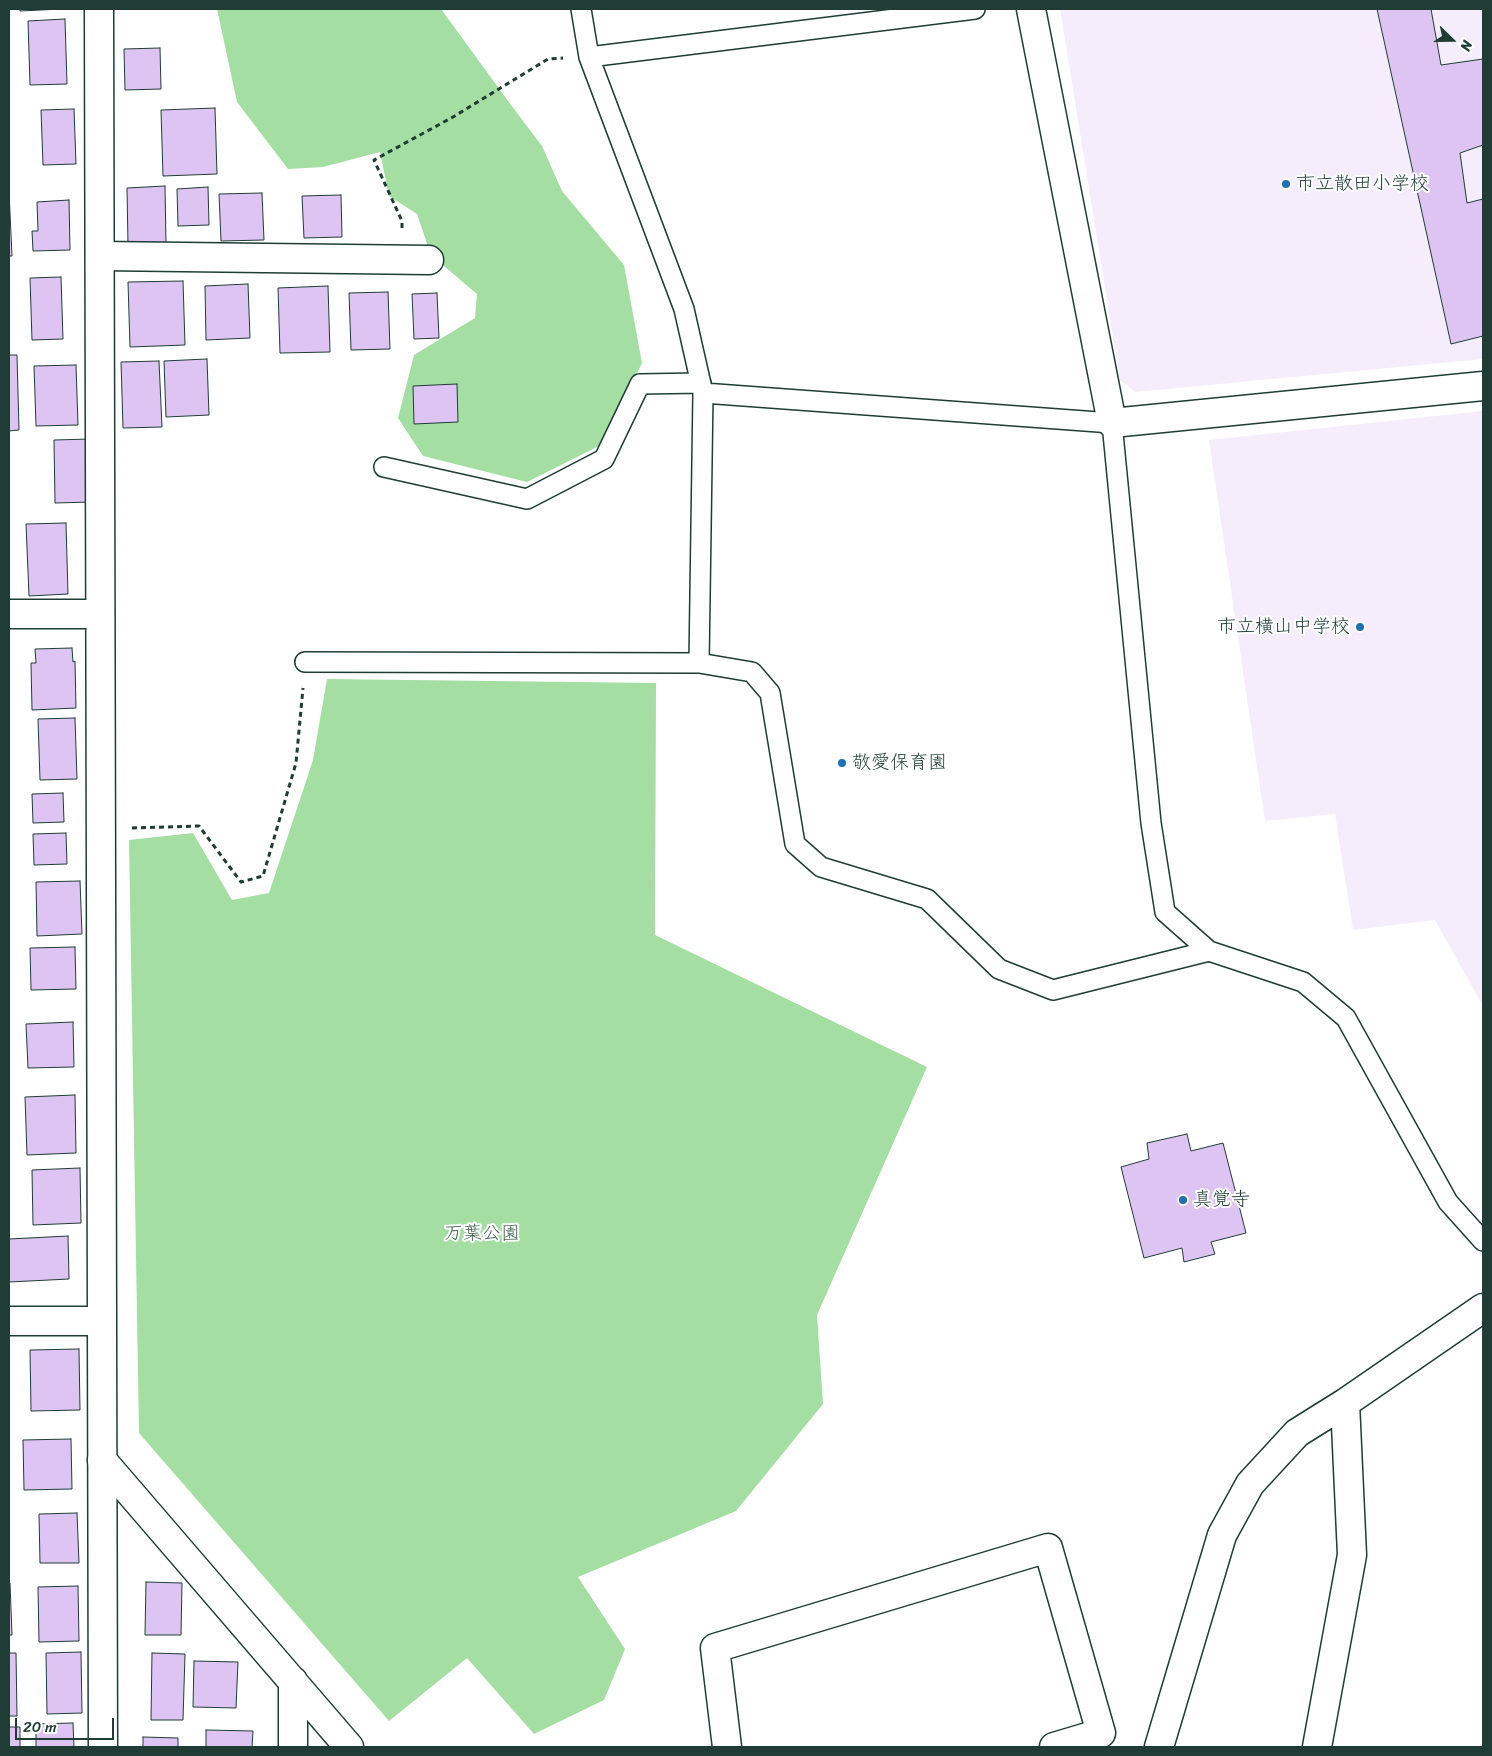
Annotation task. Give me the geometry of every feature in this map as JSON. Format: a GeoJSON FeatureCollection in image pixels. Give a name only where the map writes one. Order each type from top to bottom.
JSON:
{"type":"FeatureCollection","features":[{"type":"Feature","properties":{"kind":"street"},"geometry":{"type":"LineString","coordinates":[[99,9],[103,1747]]}},
{"type":"Feature","properties":{"kind":"street"},"geometry":{"type":"LineString","coordinates":[[1031,9],[1112,423],[1483,386]]}},
{"type":"Feature","properties":{"kind":"street"},"geometry":{"type":"LineString","coordinates":[[100,256],[417,260]]}},
{"type":"Feature","properties":{"kind":"street"},"geometry":{"type":"LineString","coordinates":[[9,614],[100,614]]}},
{"type":"Feature","properties":{"kind":"street"},"geometry":{"type":"LineString","coordinates":[[1159,1747],[1222,1535],[1250,1484],[1297,1433],[1345,1403],[1483,1308]]}},
{"type":"Feature","properties":{"kind":"street"},"geometry":{"type":"LineString","coordinates":[[9,1321],[102,1321]]}},
{"type":"Feature","properties":{"kind":"street"},"geometry":{"type":"LineString","coordinates":[[1317,1747],[1352,1555],[1345,1403]]}},
{"type":"Feature","properties":{"kind":"street"},"geometry":{"type":"LineString","coordinates":[[102,1460],[349,1747]]}},
{"type":"Feature","properties":{"kind":"street"},"geometry":{"type":"LineString","coordinates":[[726,1747],[715,1648],[1048,1548],[1101,1733],[1054,1747]]}},
{"type":"Feature","properties":{"kind":"street"},"geometry":{"type":"LineString","coordinates":[[292,1681],[293,1747]]}},
{"type":"Feature","properties":{"kind":"lane"},"geometry":{"type":"LineString","coordinates":[[582,9],[589,57],[684,309],[702,388],[699,663]]}},
{"type":"Feature","properties":{"kind":"lane"},"geometry":{"type":"LineString","coordinates":[[589,57],[975,9]]}},
{"type":"Feature","properties":{"kind":"lane"},"geometry":{"type":"LineString","coordinates":[[384,467],[527,499],[604,459],[640,384],[1112,423],[1151,823],[1166,912],[1210,950],[1303,982],[1346,1018],[1448,1202],[1483,1241]]}},
{"type":"Feature","properties":{"kind":"lane"},"geometry":{"type":"LineString","coordinates":[[305,662],[699,663],[752,672],[770,693],[795,844],[821,867],[927,899],[999,970],[1053,990],[1210,950]]}},
{"type":"Feature","properties":{"kind":"path"},"geometry":{"type":"LineString","coordinates":[[417,260],[402,221],[374,160],[453,117],[548,59],[589,57]]}},
{"type":"Feature","properties":{"kind":"path"},"geometry":{"type":"LineString","coordinates":[[101,830],[199,826],[241,882],[263,876],[296,763],[305,662]]}},
{"type":"Feature","properties":{"kind":"shaded area","name":"市立散田小学校"},"geometry":{"type":"Polygon","coordinates":[[[1060,9],[1483,9],[1483,359],[1135,392],[1120,380],[1060,9]]]}},
{"type":"Feature","properties":{"kind":"shaded area","name":"市立横山中学校"},"geometry":{"type":"Polygon","coordinates":[[[1483,411],[1483,1006],[1435,920],[1353,930],[1335,814],[1265,821],[1209,440],[1483,411]]]}},
{"type":"Feature","properties":{"kind":"green space"},"geometry":{"type":"Polygon","coordinates":[[[217,9],[441,9],[542,146],[562,191],[624,265],[642,363],[603,444],[527,482],[423,456],[398,418],[414,355],[475,318],[477,294],[431,255],[417,214],[389,196],[380,152],[323,167],[288,169],[237,102],[217,9]]]}},
{"type":"Feature","properties":{"kind":"green space","name":"万葉公園"},"geometry":{"type":"Polygon","coordinates":[[[327,679],[656,683],[655,935],[927,1067],[817,1315],[823,1404],[736,1511],[578,1577],[625,1649],[604,1700],[534,1734],[467,1658],[389,1721],[139,1433],[129,840],[193,833],[232,900],[269,893],[313,760],[327,679]]]}},
{"type":"Feature","properties":{"kind":"building"},"geometry":{"type":"Polygon","coordinates":[[[20,9],[62,9],[20,11],[20,9]]]}},
{"type":"Feature","properties":{"kind":"building"},"geometry":{"type":"Polygon","coordinates":[[[1377,9],[1431,9],[1441,65],[1483,59],[1483,145],[1460,153],[1467,203],[1483,199],[1483,336],[1451,344],[1377,9]]]}},
{"type":"Feature","properties":{"kind":"building"},"geometry":{"type":"Polygon","coordinates":[[[65,19],[67,84],[30,85],[28,21],[65,19]]]}},
{"type":"Feature","properties":{"kind":"building"},"geometry":{"type":"Polygon","coordinates":[[[160,48],[161,89],[125,90],[124,49],[160,48]]]}},
{"type":"Feature","properties":{"kind":"building"},"geometry":{"type":"Polygon","coordinates":[[[215,108],[217,174],[163,176],[161,110],[215,108]]]}},
{"type":"Feature","properties":{"kind":"building"},"geometry":{"type":"Polygon","coordinates":[[[74,109],[76,164],[43,165],[41,110],[74,109]]]}},
{"type":"Feature","properties":{"kind":"building"},"geometry":{"type":"Polygon","coordinates":[[[165,186],[166,243],[128,245],[127,188],[165,186]]]}},
{"type":"Feature","properties":{"kind":"building"},"geometry":{"type":"Polygon","coordinates":[[[208,187],[209,225],[178,226],[177,189],[208,187]]]}},
{"type":"Feature","properties":{"kind":"building"},"geometry":{"type":"Polygon","coordinates":[[[9,191],[12,256],[9,256],[9,191]]]}},
{"type":"Feature","properties":{"kind":"building"},"geometry":{"type":"Polygon","coordinates":[[[262,193],[264,240],[221,241],[219,194],[262,193]]]}},
{"type":"Feature","properties":{"kind":"building"},"geometry":{"type":"Polygon","coordinates":[[[341,195],[342,237],[304,238],[302,196],[341,195]]]}},
{"type":"Feature","properties":{"kind":"building"},"geometry":{"type":"Polygon","coordinates":[[[69,200],[70,250],[33,251],[32,231],[38,231],[37,202],[69,200]]]}},
{"type":"Feature","properties":{"kind":"building"},"geometry":{"type":"Polygon","coordinates":[[[61,277],[63,339],[32,340],[30,278],[61,277]]]}},
{"type":"Feature","properties":{"kind":"building"},"geometry":{"type":"Polygon","coordinates":[[[183,281],[185,345],[130,347],[128,282],[183,281]]]}},
{"type":"Feature","properties":{"kind":"building"},"geometry":{"type":"Polygon","coordinates":[[[248,284],[250,338],[206,340],[205,286],[248,284]]]}},
{"type":"Feature","properties":{"kind":"building"},"geometry":{"type":"Polygon","coordinates":[[[328,286],[330,352],[280,353],[278,288],[328,286]]]}},
{"type":"Feature","properties":{"kind":"building"},"geometry":{"type":"Polygon","coordinates":[[[388,292],[390,349],[351,350],[349,293],[388,292]]]}},
{"type":"Feature","properties":{"kind":"building"},"geometry":{"type":"Polygon","coordinates":[[[437,293],[439,338],[414,339],[412,294],[437,293]]]}},
{"type":"Feature","properties":{"kind":"building"},"geometry":{"type":"Polygon","coordinates":[[[9,355],[17,355],[19,430],[9,431],[9,355]]]}},
{"type":"Feature","properties":{"kind":"building"},"geometry":{"type":"Polygon","coordinates":[[[207,359],[209,415],[166,417],[164,361],[207,359]]]}},
{"type":"Feature","properties":{"kind":"building"},"geometry":{"type":"Polygon","coordinates":[[[159,361],[162,427],[123,428],[121,362],[159,361]]]}},
{"type":"Feature","properties":{"kind":"building"},"geometry":{"type":"Polygon","coordinates":[[[76,365],[78,425],[36,426],[34,366],[76,365]]]}},
{"type":"Feature","properties":{"kind":"building"},"geometry":{"type":"Polygon","coordinates":[[[457,384],[458,422],[414,424],[413,386],[457,384]]]}},
{"type":"Feature","properties":{"kind":"building"},"geometry":{"type":"Polygon","coordinates":[[[91,439],[92,502],[55,503],[54,440],[91,439]]]}},
{"type":"Feature","properties":{"kind":"building"},"geometry":{"type":"Polygon","coordinates":[[[66,523],[68,594],[29,596],[26,524],[66,523]]]}},
{"type":"Feature","properties":{"kind":"building"},"geometry":{"type":"Polygon","coordinates":[[[72,648],[73,662],[75,661],[76,708],[32,710],[31,663],[36,663],[35,649],[72,648]]]}},
{"type":"Feature","properties":{"kind":"building"},"geometry":{"type":"Polygon","coordinates":[[[75,718],[77,779],[40,780],[38,719],[75,718]]]}},
{"type":"Feature","properties":{"kind":"building"},"geometry":{"type":"Polygon","coordinates":[[[63,793],[64,822],[33,823],[32,794],[63,793]]]}},
{"type":"Feature","properties":{"kind":"building"},"geometry":{"type":"Polygon","coordinates":[[[66,833],[67,864],[34,865],[33,834],[66,833]]]}},
{"type":"Feature","properties":{"kind":"building"},"geometry":{"type":"Polygon","coordinates":[[[80,881],[82,934],[37,936],[36,882],[80,881]]]}},
{"type":"Feature","properties":{"kind":"building"},"geometry":{"type":"Polygon","coordinates":[[[75,947],[76,989],[31,990],[30,948],[75,947]]]}},
{"type":"Feature","properties":{"kind":"building"},"geometry":{"type":"Polygon","coordinates":[[[73,1022],[74,1067],[28,1068],[26,1024],[73,1022]]]}},
{"type":"Feature","properties":{"kind":"building"},"geometry":{"type":"Polygon","coordinates":[[[75,1095],[76,1153],[27,1155],[25,1097],[75,1095]]]}},
{"type":"Feature","properties":{"kind":"building","name":"真覚寺"},"geometry":{"type":"Polygon","coordinates":[[[1187,1134],[1191,1151],[1223,1143],[1246,1233],[1211,1242],[1215,1254],[1184,1262],[1182,1248],[1144,1258],[1121,1167],[1149,1159],[1147,1143],[1187,1134]]]}},
{"type":"Feature","properties":{"kind":"building"},"geometry":{"type":"Polygon","coordinates":[[[80,1168],[81,1223],[33,1225],[32,1170],[80,1168]]]}},
{"type":"Feature","properties":{"kind":"building"},"geometry":{"type":"Polygon","coordinates":[[[68,1236],[69,1279],[9,1282],[9,1239],[68,1236]]]}},
{"type":"Feature","properties":{"kind":"building"},"geometry":{"type":"Polygon","coordinates":[[[79,1349],[80,1410],[31,1411],[30,1350],[79,1349]]]}},
{"type":"Feature","properties":{"kind":"building"},"geometry":{"type":"Polygon","coordinates":[[[71,1439],[72,1489],[24,1490],[23,1440],[71,1439]]]}},
{"type":"Feature","properties":{"kind":"building"},"geometry":{"type":"Polygon","coordinates":[[[77,1513],[79,1563],[40,1563],[39,1514],[77,1513]]]}},
{"type":"Feature","properties":{"kind":"building"},"geometry":{"type":"Polygon","coordinates":[[[146,1582],[182,1583],[181,1635],[145,1635],[146,1582]]]}},
{"type":"Feature","properties":{"kind":"building"},"geometry":{"type":"Polygon","coordinates":[[[10,1583],[12,1635],[9,1635],[10,1583]]]}},
{"type":"Feature","properties":{"kind":"building"},"geometry":{"type":"Polygon","coordinates":[[[78,1586],[79,1641],[39,1642],[38,1587],[78,1586]]]}},
{"type":"Feature","properties":{"kind":"building"},"geometry":{"type":"Polygon","coordinates":[[[81,1652],[82,1713],[47,1714],[46,1653],[81,1652]]]}},
{"type":"Feature","properties":{"kind":"building"},"geometry":{"type":"Polygon","coordinates":[[[9,1653],[16,1653],[17,1716],[9,1716],[9,1653]]]}},
{"type":"Feature","properties":{"kind":"building"},"geometry":{"type":"Polygon","coordinates":[[[152,1653],[185,1654],[183,1720],[151,1720],[152,1653]]]}},
{"type":"Feature","properties":{"kind":"building"},"geometry":{"type":"Polygon","coordinates":[[[194,1661],[238,1662],[236,1708],[193,1707],[194,1661]]]}},
{"type":"Feature","properties":{"kind":"building"},"geometry":{"type":"Polygon","coordinates":[[[73,1723],[74,1747],[36,1747],[36,1724],[73,1723]]]}},
{"type":"Feature","properties":{"kind":"building"},"geometry":{"type":"Polygon","coordinates":[[[9,1727],[20,1727],[20,1747],[9,1747],[9,1727]]]}},
{"type":"Feature","properties":{"kind":"building"},"geometry":{"type":"Polygon","coordinates":[[[206,1730],[253,1731],[252,1747],[206,1747],[206,1730]]]}},
{"type":"Feature","properties":{"kind":"building"},"geometry":{"type":"Polygon","coordinates":[[[143,1737],[178,1738],[178,1747],[143,1747],[143,1737]]]}},
{"type":"Feature","properties":{"kind":"place","name":"市立散田小学校"},"geometry":{"type":"Point","coordinates":[1286,184]}},
{"type":"Feature","properties":{"kind":"place","name":"市立横山中学校"},"geometry":{"type":"Point","coordinates":[1360,627]}},
{"type":"Feature","properties":{"kind":"place","name":"敬愛保育園"},"geometry":{"type":"Point","coordinates":[842,763]}},
{"type":"Feature","properties":{"kind":"place","name":"真覚寺"},"geometry":{"type":"Point","coordinates":[1183,1200]}}]}
